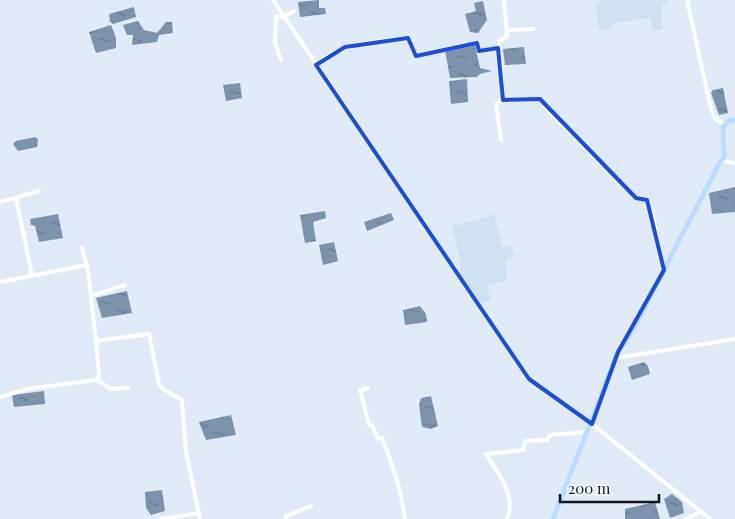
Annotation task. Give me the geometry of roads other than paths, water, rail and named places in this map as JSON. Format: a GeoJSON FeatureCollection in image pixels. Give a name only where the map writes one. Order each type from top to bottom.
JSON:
{"type":"FeatureCollection","features":[{"type":"Feature","properties":{"kind":"main road"},"geometry":{"type":"LineString","coordinates":[[553,519],[592,424],[616,358],[635,326],[721,160],[724,158],[724,125],[735,120]]}},
{"type":"Feature","properties":{"kind":"street"},"geometry":{"type":"LineString","coordinates":[[273,0],[529,379],[592,424],[710,519]]}},
{"type":"Feature","properties":{"kind":"street"},"geometry":{"type":"LineString","coordinates":[[500,140],[496,104],[503,98],[498,48],[499,41],[507,36],[504,0]]}},
{"type":"Feature","properties":{"kind":"street"},"geometry":{"type":"LineString","coordinates":[[687,0],[711,109],[715,118],[724,125]]}},
{"type":"Feature","properties":{"kind":"street"},"geometry":{"type":"LineString","coordinates":[[281,60],[275,43],[276,16],[284,17],[294,11]]}},
{"type":"Feature","properties":{"kind":"street"},"geometry":{"type":"LineString","coordinates":[[507,30],[533,29]]}},
{"type":"Feature","properties":{"kind":"street"},"geometry":{"type":"LineString","coordinates":[[316,65],[332,52],[345,47],[408,38],[415,53],[419,55],[477,43],[479,51],[498,48]]}},
{"type":"Feature","properties":{"kind":"street"},"geometry":{"type":"LineString","coordinates":[[500,100],[540,99],[551,114],[636,198],[647,200],[653,216],[664,270]]}},
{"type":"Feature","properties":{"kind":"street"},"geometry":{"type":"LineString","coordinates":[[721,160],[735,163]]}},
{"type":"Feature","properties":{"kind":"street"},"geometry":{"type":"LineString","coordinates":[[0,202],[39,191]]}},
{"type":"Feature","properties":{"kind":"street"},"geometry":{"type":"LineString","coordinates":[[16,198],[32,275]]}},
{"type":"Feature","properties":{"kind":"street"},"geometry":{"type":"LineString","coordinates":[[82,248],[87,265],[96,341],[99,374],[96,380]]}},
{"type":"Feature","properties":{"kind":"street"},"geometry":{"type":"LineString","coordinates":[[0,282],[87,265]]}},
{"type":"Feature","properties":{"kind":"street"},"geometry":{"type":"LineString","coordinates":[[91,296],[126,285]]}},
{"type":"Feature","properties":{"kind":"street"},"geometry":{"type":"LineString","coordinates":[[96,341],[147,334],[150,336],[159,384],[163,389],[182,400],[186,452],[200,519]]}},
{"type":"Feature","properties":{"kind":"street"},"geometry":{"type":"LineString","coordinates":[[616,358],[735,339]]}},
{"type":"Feature","properties":{"kind":"street"},"geometry":{"type":"LineString","coordinates":[[0,397],[27,389],[96,380],[111,389],[128,388]]}},
{"type":"Feature","properties":{"kind":"street"},"geometry":{"type":"LineString","coordinates":[[368,388],[360,390],[369,424],[372,425],[378,439],[382,438],[400,486],[406,519]]}},
{"type":"Feature","properties":{"kind":"street"},"geometry":{"type":"LineString","coordinates":[[507,519],[511,510],[504,484],[486,454],[523,450],[525,441],[547,440],[550,435],[588,432]]}},
{"type":"Feature","properties":{"kind":"street"},"geometry":{"type":"LineString","coordinates":[[286,519],[286,516],[311,506]]}},
{"type":"Feature","properties":{"kind":"street"},"geometry":{"type":"LineString","coordinates":[[686,519],[700,512]]}},
{"type":"Feature","properties":{"kind":"street"},"geometry":{"type":"LineString","coordinates":[[161,519],[199,513]]}},
{"type":"Feature","properties":{"kind":"water"},"geometry":{"type":"Polygon","coordinates":[[[319,0],[319,8],[325,8],[326,14],[300,17],[298,2],[319,0]]]}},
{"type":"Feature","properties":{"kind":"water"},"geometry":{"type":"Polygon","coordinates":[[[483,1],[487,20],[478,33],[470,32],[465,14],[476,11],[474,3],[483,1]]]}},
{"type":"Feature","properties":{"kind":"water"},"geometry":{"type":"Polygon","coordinates":[[[134,7],[136,17],[113,24],[110,22],[109,14],[134,7]]]}},
{"type":"Feature","properties":{"kind":"water"},"geometry":{"type":"Polygon","coordinates":[[[138,21],[144,30],[157,33],[166,22],[172,22],[173,33],[159,35],[157,42],[132,45],[133,35],[127,35],[123,25],[138,21]]]}},
{"type":"Feature","properties":{"kind":"water"},"geometry":{"type":"Polygon","coordinates":[[[111,25],[116,38],[116,48],[96,53],[89,32],[111,25]]]}},
{"type":"Feature","properties":{"kind":"water"},"geometry":{"type":"Polygon","coordinates":[[[475,45],[480,68],[492,71],[480,74],[477,77],[450,78],[445,50],[475,45]]]}},
{"type":"Feature","properties":{"kind":"water"},"geometry":{"type":"Polygon","coordinates":[[[524,47],[526,64],[505,65],[503,49],[524,47]]]}},
{"type":"Feature","properties":{"kind":"water"},"geometry":{"type":"Polygon","coordinates":[[[467,79],[468,102],[451,104],[449,81],[467,79]]]}},
{"type":"Feature","properties":{"kind":"water"},"geometry":{"type":"Polygon","coordinates":[[[240,83],[242,98],[226,101],[223,85],[240,83]]]}},
{"type":"Feature","properties":{"kind":"water"},"geometry":{"type":"Polygon","coordinates":[[[723,88],[728,113],[719,115],[711,93],[713,90],[723,88]]]}},
{"type":"Feature","properties":{"kind":"water"},"geometry":{"type":"Polygon","coordinates":[[[35,137],[38,139],[37,147],[18,151],[13,144],[16,141],[35,137]]]}},
{"type":"Feature","properties":{"kind":"water"},"geometry":{"type":"Polygon","coordinates":[[[735,187],[735,212],[712,214],[709,193],[735,187]]]}},
{"type":"Feature","properties":{"kind":"water"},"geometry":{"type":"Polygon","coordinates":[[[325,211],[326,218],[313,222],[316,241],[305,243],[300,215],[325,211]]]}},
{"type":"Feature","properties":{"kind":"water"},"geometry":{"type":"Polygon","coordinates":[[[391,213],[394,220],[367,231],[364,222],[391,213]]]}},
{"type":"Feature","properties":{"kind":"water"},"geometry":{"type":"Polygon","coordinates":[[[58,214],[63,238],[39,242],[35,226],[31,225],[30,219],[58,214]]]}},
{"type":"Feature","properties":{"kind":"water"},"geometry":{"type":"Polygon","coordinates":[[[334,242],[338,261],[323,265],[319,245],[334,242]]]}},
{"type":"Feature","properties":{"kind":"water"},"geometry":{"type":"Polygon","coordinates":[[[127,291],[132,313],[102,318],[96,298],[127,291]]]}},
{"type":"Feature","properties":{"kind":"water"},"geometry":{"type":"Polygon","coordinates":[[[420,306],[426,314],[427,322],[405,325],[403,310],[420,306]]]}},
{"type":"Feature","properties":{"kind":"water"},"geometry":{"type":"Polygon","coordinates":[[[644,362],[648,366],[650,374],[632,380],[628,367],[644,362]]]}},
{"type":"Feature","properties":{"kind":"water"},"geometry":{"type":"Polygon","coordinates":[[[44,391],[45,404],[14,407],[12,395],[44,391]]]}},
{"type":"Feature","properties":{"kind":"water"},"geometry":{"type":"Polygon","coordinates":[[[431,396],[438,426],[431,429],[422,427],[419,404],[421,398],[431,396]]]}},
{"type":"Feature","properties":{"kind":"water"},"geometry":{"type":"Polygon","coordinates":[[[231,415],[236,435],[206,440],[199,422],[231,415]]]}},
{"type":"Feature","properties":{"kind":"water"},"geometry":{"type":"Polygon","coordinates":[[[162,490],[165,511],[151,515],[146,508],[145,492],[162,490]]]}},
{"type":"Feature","properties":{"kind":"water"},"geometry":{"type":"Polygon","coordinates":[[[672,494],[682,502],[684,513],[670,518],[664,499],[672,494]]]}},
{"type":"Feature","properties":{"kind":"water"},"geometry":{"type":"Polygon","coordinates":[[[655,502],[660,519],[625,519],[625,509],[655,502]]]}}]}
